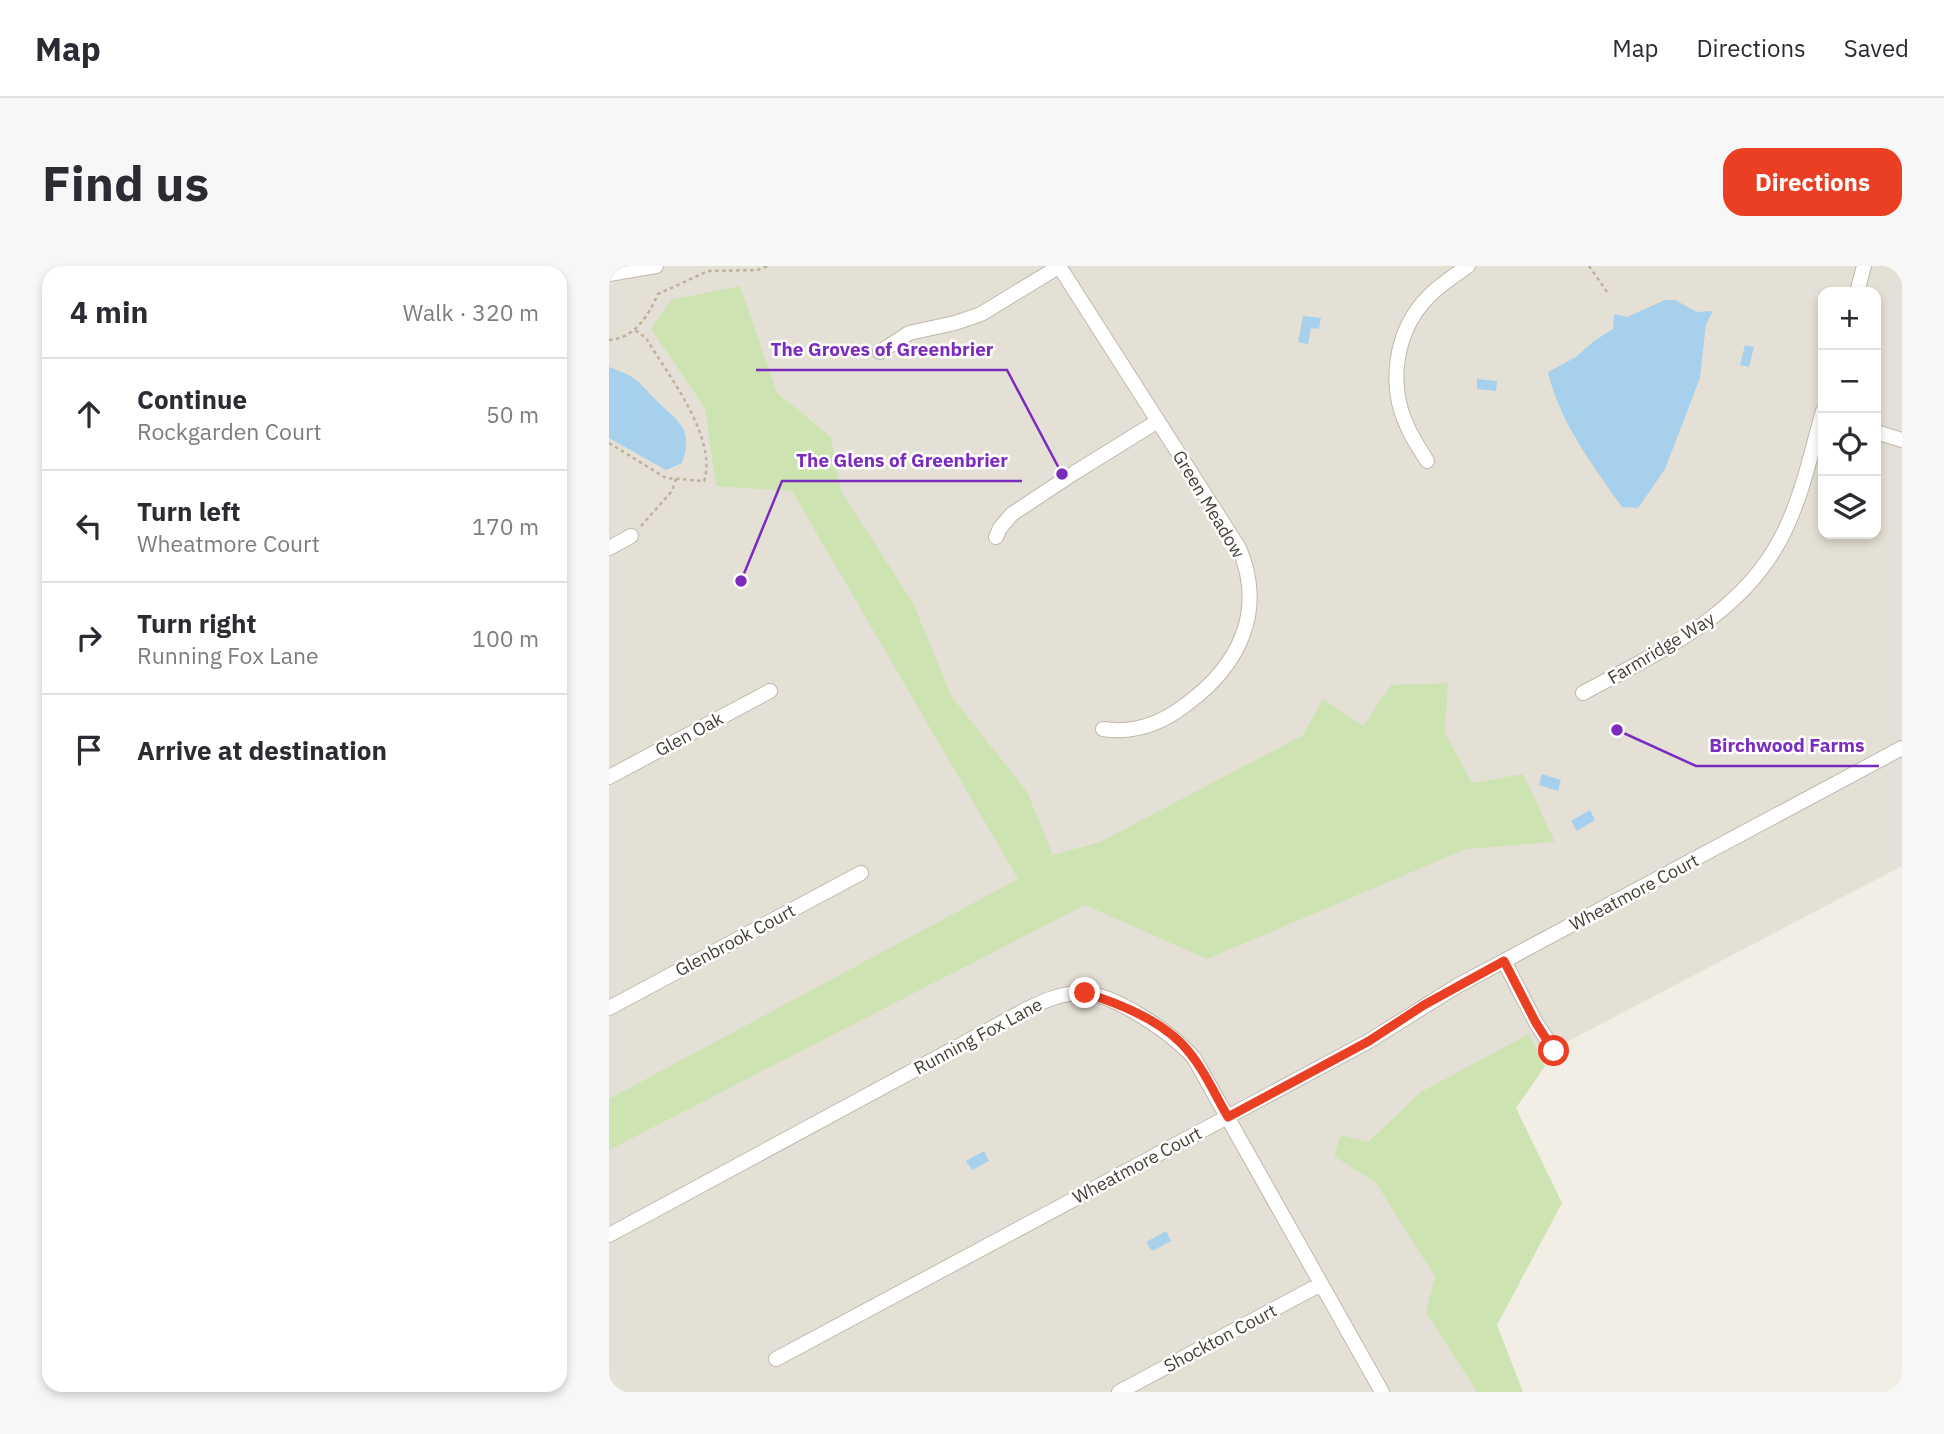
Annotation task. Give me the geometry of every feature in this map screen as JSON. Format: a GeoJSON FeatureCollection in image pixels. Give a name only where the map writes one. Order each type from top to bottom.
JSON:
{"type":"FeatureCollection","features":[{"type":"Feature","properties":{"kind":"street"},"geometry":{"type":"LineString","coordinates":[[609,274],[656,266]]}},
{"type":"Feature","properties":{"kind":"street"},"geometry":{"type":"LineString","coordinates":[[880,352],[909,333],[981,314],[1059,266]]}},
{"type":"Feature","properties":{"kind":"street","name":"Green Meadow"},"geometry":{"type":"LineString","coordinates":[[1059,266],[1239,548],[1247,576],[1248,614],[1244,633],[1232,659],[1220,675],[1200,695],[1177,712],[1151,725],[1122,731],[1103,729]]}},
{"type":"Feature","properties":{"kind":"street"},"geometry":{"type":"LineString","coordinates":[[1427,461],[1401,411],[1396,383],[1401,345],[1417,311],[1429,296],[1468,266]]}},
{"type":"Feature","properties":{"kind":"street"},"geometry":{"type":"LineString","coordinates":[[1858,287],[1864,266]]}},
{"type":"Feature","properties":{"kind":"street"},"geometry":{"type":"LineString","coordinates":[[996,537],[1012,514],[1073,472],[1158,421]]}},
{"type":"Feature","properties":{"kind":"street","name":"Farmridge Way"},"geometry":{"type":"LineString","coordinates":[[1583,693],[1699,629],[1722,611],[1755,577],[1781,538],[1793,512],[1818,431]]}},
{"type":"Feature","properties":{"kind":"street"},"geometry":{"type":"LineString","coordinates":[[1881,434],[1902,440]]}},
{"type":"Feature","properties":{"kind":"street"},"geometry":{"type":"LineString","coordinates":[[609,548],[631,536]]}},
{"type":"Feature","properties":{"kind":"street","name":"Glen Oak"},"geometry":{"type":"LineString","coordinates":[[609,778],[770,691]]}},
{"type":"Feature","properties":{"kind":"street","name":"Wheatmore Court"},"geometry":{"type":"LineString","coordinates":[[776,1359],[1369,1041],[1424,1005],[1504,961],[1902,748]]}},
{"type":"Feature","properties":{"kind":"street","name":"Glenbrook Court"},"geometry":{"type":"LineString","coordinates":[[609,1008],[861,873]]}},
{"type":"Feature","properties":{"kind":"street"},"geometry":{"type":"LineString","coordinates":[[1504,961],[1536,1023],[1554,1051]]}},
{"type":"Feature","properties":{"kind":"street","name":"Running Fox Lane"},"geometry":{"type":"LineString","coordinates":[[609,1235],[1029,1008],[1060,995],[1085,993],[1116,1002],[1167,1032],[1182,1044],[1193,1058],[1381,1392]]}},
{"type":"Feature","properties":{"kind":"street","name":"Shockton Court"},"geometry":{"type":"LineString","coordinates":[[1119,1392],[1321,1284]]}},
{"type":"Feature","properties":{"kind":"path"},"geometry":{"type":"LineString","coordinates":[[609,340],[618,339],[635,330],[650,313],[658,294],[708,271],[757,271],[769,266]]}},
{"type":"Feature","properties":{"kind":"path"},"geometry":{"type":"LineString","coordinates":[[1589,266],[1607,292]]}},
{"type":"Feature","properties":{"kind":"path"},"geometry":{"type":"LineString","coordinates":[[609,443],[666,478],[704,481],[707,451],[698,424],[646,338],[635,330]]}},
{"type":"Feature","properties":{"kind":"path"},"geometry":{"type":"LineString","coordinates":[[631,536],[672,491],[676,479]]}},
{"type":"Feature","properties":{"kind":"shaded area"},"geometry":{"type":"Polygon","coordinates":[[[609,266],[1902,266],[1902,866],[1382,1139],[1515,1392],[609,1392],[609,266]]]}},
{"type":"Feature","properties":{"kind":"green space"},"geometry":{"type":"Polygon","coordinates":[[[740,286],[777,393],[831,437],[841,491],[913,603],[952,697],[1027,792],[1053,855],[1100,842],[1303,735],[1323,699],[1363,726],[1391,685],[1448,683],[1445,733],[1472,783],[1523,774],[1555,842],[1466,849],[1207,959],[1085,905],[609,1150],[609,1099],[1018,879],[792,491],[716,486],[705,408],[651,329],[671,300],[740,286]]]}},
{"type":"Feature","properties":{"kind":"green space"},"geometry":{"type":"Polygon","coordinates":[[[1529,1034],[1545,1066],[1516,1108],[1562,1203],[1497,1325],[1523,1392],[1477,1392],[1426,1312],[1435,1277],[1376,1183],[1334,1156],[1341,1135],[1368,1142],[1421,1092],[1529,1034]]]}},
{"type":"Feature","properties":{"kind":"water"},"geometry":{"type":"Polygon","coordinates":[[[1665,300],[1675,300],[1697,312],[1713,311],[1706,324],[1700,378],[1665,469],[1638,508],[1622,507],[1569,425],[1560,408],[1548,372],[1576,357],[1613,329],[1614,314],[1627,317],[1665,300]]]}},
{"type":"Feature","properties":{"kind":"water"},"geometry":{"type":"Polygon","coordinates":[[[1303,316],[1321,318],[1319,329],[1311,328],[1308,344],[1298,342],[1303,316]]]}},
{"type":"Feature","properties":{"kind":"water"},"geometry":{"type":"Polygon","coordinates":[[[1745,345],[1754,347],[1749,367],[1740,365],[1745,345]]]}},
{"type":"Feature","properties":{"kind":"water"},"geometry":{"type":"Polygon","coordinates":[[[609,367],[635,379],[681,425],[686,440],[682,463],[666,470],[609,438],[609,367]]]}},
{"type":"Feature","properties":{"kind":"water"},"geometry":{"type":"Polygon","coordinates":[[[1477,379],[1497,381],[1496,391],[1477,389],[1477,379]]]}},
{"type":"Feature","properties":{"kind":"water"},"geometry":{"type":"Polygon","coordinates":[[[1542,774],[1561,780],[1558,791],[1539,785],[1542,774]]]}},
{"type":"Feature","properties":{"kind":"water"},"geometry":{"type":"Polygon","coordinates":[[[1590,810],[1595,820],[1577,831],[1571,821],[1590,810]]]}},
{"type":"Feature","properties":{"kind":"water"},"geometry":{"type":"Polygon","coordinates":[[[984,1151],[989,1161],[972,1170],[966,1161],[984,1151]]]}},
{"type":"Feature","properties":{"kind":"water"},"geometry":{"type":"Polygon","coordinates":[[[1166,1231],[1171,1241],[1152,1251],[1146,1242],[1166,1231]]]}},
{"type":"Feature","properties":{"kind":"place","name":"The Groves of Greenbrier"},"geometry":{"type":"Point","coordinates":[1062,474]}},
{"type":"Feature","properties":{"kind":"place","name":"The Glens of Greenbrier"},"geometry":{"type":"Point","coordinates":[741,581]}},
{"type":"Feature","properties":{"kind":"place","name":"Birchwood Farms"},"geometry":{"type":"Point","coordinates":[1617,730]}},
{"type":"Feature","properties":{"kind":"route"},"geometry":{"type":"LineString","coordinates":[[1085,993],[1116,1002],[1182,1044],[1228,1117],[1369,1041],[1424,1005],[1504,961],[1536,1023],[1554,1051]]}}]}
